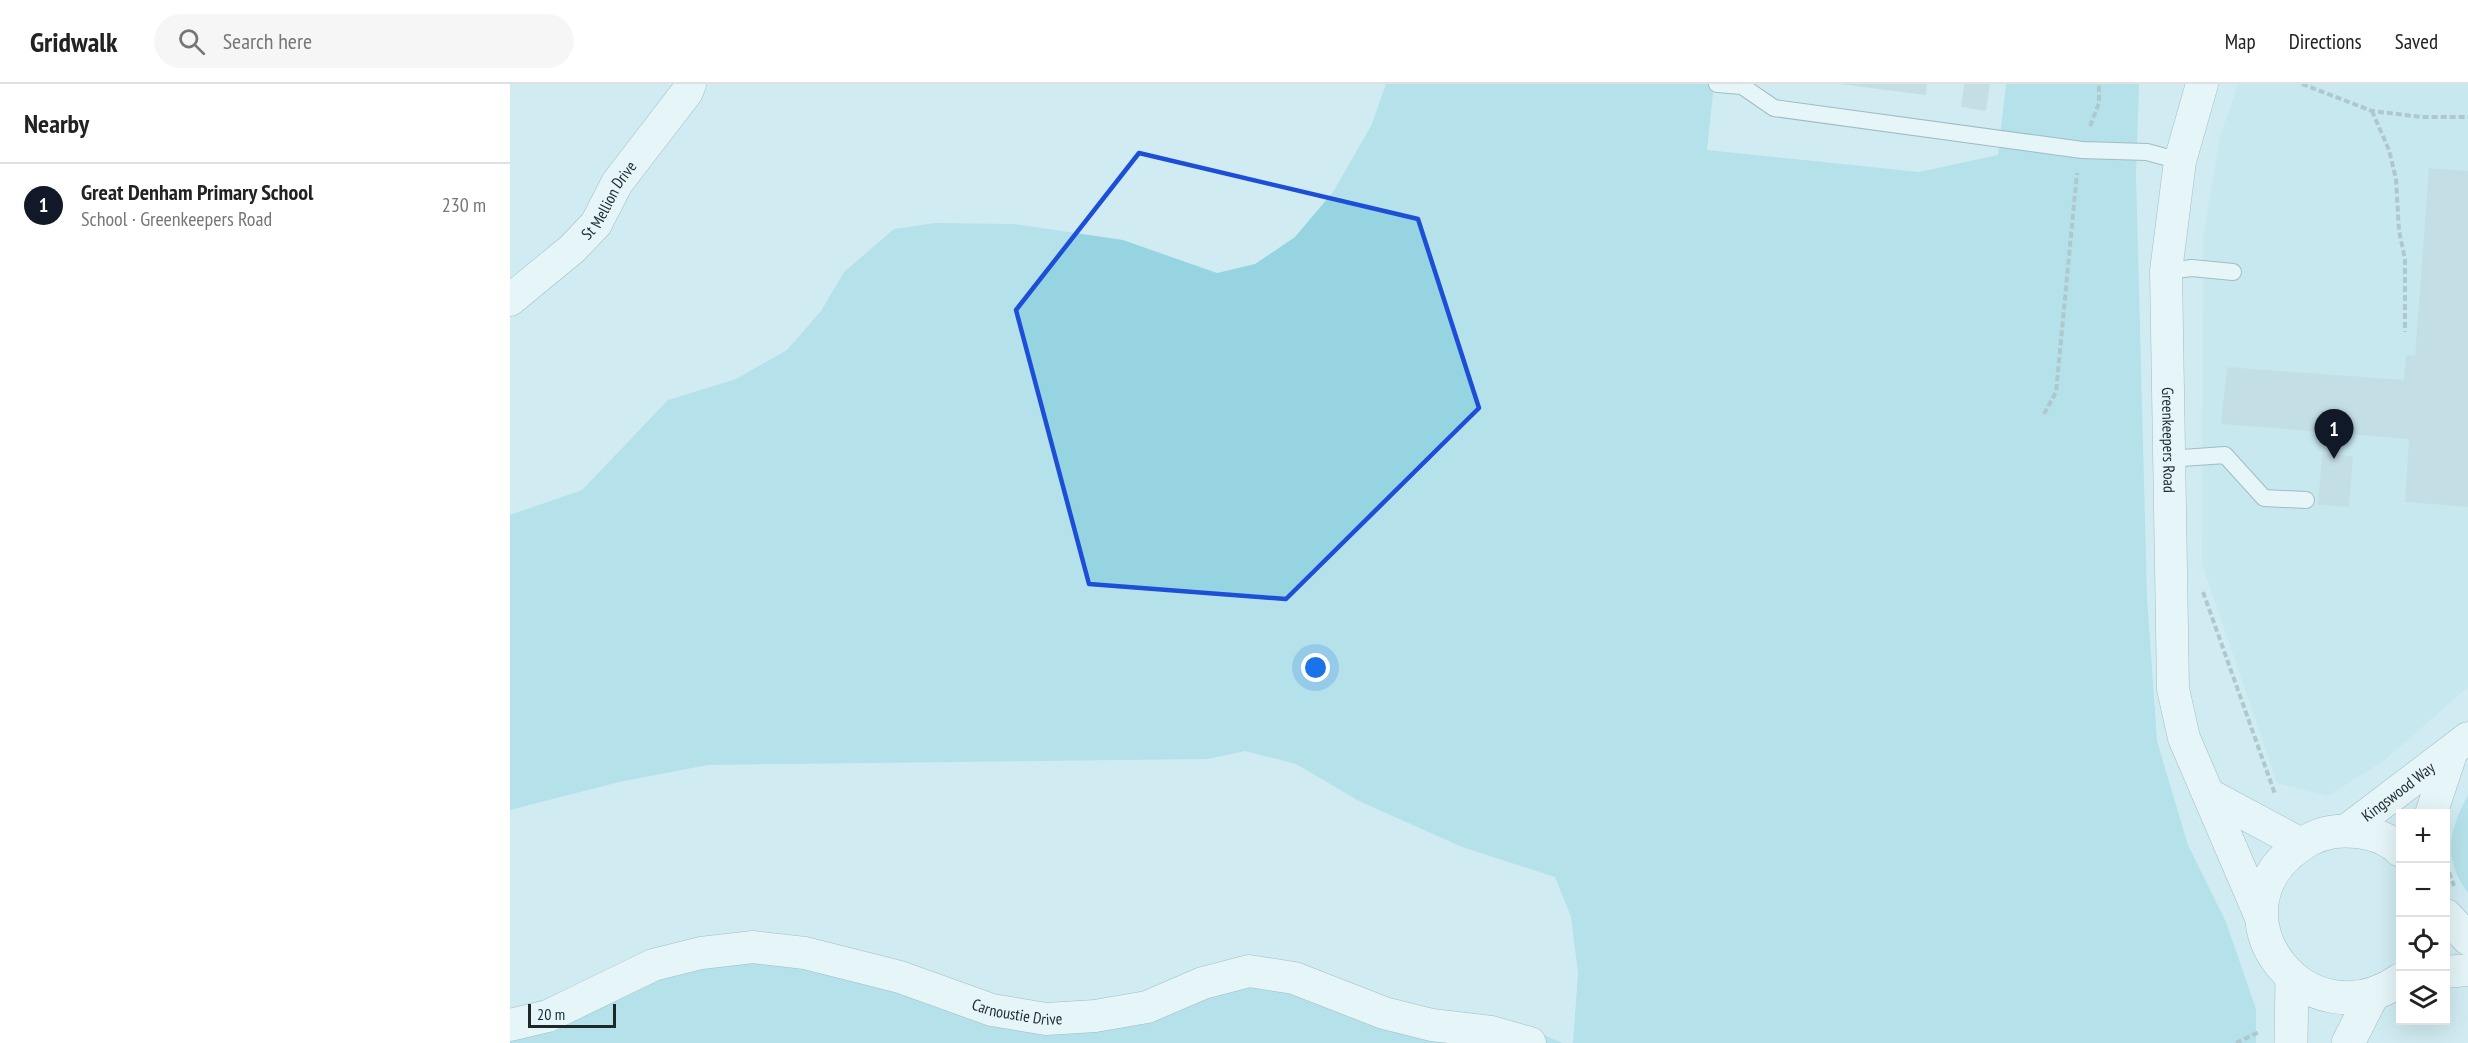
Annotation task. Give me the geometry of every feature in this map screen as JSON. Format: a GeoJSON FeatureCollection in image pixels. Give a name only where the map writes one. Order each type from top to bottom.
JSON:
{"type":"FeatureCollection","features":[{"type":"Feature","properties":{"kind":"street","name":"St Mellion Drive"},"geometry":{"type":"LineString","coordinates":[[510,300],[572,249],[596,224],[616,183],[687,92],[690,84]]}},
{"type":"Feature","properties":{"kind":"street","name":"Greenkeepers Road"},"geometry":{"type":"LineString","coordinates":[[2202,84],[2180,161],[2166,271],[2173,689],[2184,738],[2262,920]]}},
{"type":"Feature","properties":{"kind":"street","name":"Kingswood Way"},"geometry":{"type":"LineString","coordinates":[[2433,809],[2459,746]]}},
{"type":"Feature","properties":{"kind":"street","name":"Kingswood Way"},"geometry":{"type":"LineString","coordinates":[[2347,830],[2459,746]]}},
{"type":"Feature","properties":{"kind":"street"},"geometry":{"type":"LineString","coordinates":[[2208,794],[2301,844]]}},
{"type":"Feature","properties":{"kind":"street"},"geometry":{"type":"LineString","coordinates":[[2396,848],[2373,834],[2347,830],[2323,833],[2301,844],[2279,864],[2266,890],[2262,920],[2271,953],[2292,979],[2316,994],[2344,1000],[2372,996],[2396,982]]}},
{"type":"Feature","properties":{"kind":"street"},"geometry":{"type":"LineString","coordinates":[[2447,917],[2468,939]]}},
{"type":"Feature","properties":{"kind":"street","name":"Carnoustie Drive"},"geometry":{"type":"LineString","coordinates":[[510,1025],[548,1016],[653,965],[701,953],[753,948],[805,953],[900,978],[992,1010],[1046,1019],[1095,1016],[1147,1007],[1203,983],[1249,971],[1294,978],[1384,1013],[1432,1025],[1491,1032],[1530,1043]]}},
{"type":"Feature","properties":{"kind":"street"},"geometry":{"type":"LineString","coordinates":[[2450,972],[2468,970]]}},
{"type":"Feature","properties":{"kind":"street"},"geometry":{"type":"LineString","coordinates":[[2278,1037],[2292,979]]}},
{"type":"Feature","properties":{"kind":"street"},"geometry":{"type":"LineString","coordinates":[[2348,1043],[2372,996]]}},
{"type":"Feature","properties":{"kind":"lane"},"geometry":{"type":"LineString","coordinates":[[1717,84],[1742,86],[1774,108],[2073,148],[2147,152],[2180,161]]}},
{"type":"Feature","properties":{"kind":"lane"},"geometry":{"type":"LineString","coordinates":[[2166,271],[2192,268],[2233,272]]}},
{"type":"Feature","properties":{"kind":"lane"},"geometry":{"type":"LineString","coordinates":[[2168,459],[2225,455],[2264,498],[2306,500]]}},
{"type":"Feature","properties":{"kind":"path"},"geometry":{"type":"LineString","coordinates":[[2044,414],[2056,392],[2073,148],[2092,125],[2099,103],[2099,84]]}},
{"type":"Feature","properties":{"kind":"path"},"geometry":{"type":"LineString","coordinates":[[2302,84],[2372,111],[2422,117],[2468,117]]}},
{"type":"Feature","properties":{"kind":"path"},"geometry":{"type":"LineString","coordinates":[[2372,111],[2389,150],[2396,179],[2399,231],[2405,259],[2405,332]]}},
{"type":"Feature","properties":{"kind":"path"},"geometry":{"type":"LineString","coordinates":[[2200,583],[2277,797]]}},
{"type":"Feature","properties":{"kind":"path"},"geometry":{"type":"LineString","coordinates":[[2236,1043],[2278,1037]]}},
{"type":"Feature","properties":{"kind":"highlighted area"},"geometry":{"type":"Polygon","coordinates":[[[1139,153],[1418,219],[1479,408],[1286,599],[1089,584],[1016,310],[1139,153]]]}},
{"type":"Feature","properties":{"kind":"shaded area"},"geometry":{"type":"Polygon","coordinates":[[[1386,84],[1714,84],[1707,150],[1919,172],[1998,155],[2006,84],[2139,84],[2136,175],[2147,597],[2157,741],[2188,845],[2226,922],[2256,1009],[2256,1043],[1573,1043],[1578,973],[1571,917],[1555,877],[1462,847],[1359,801],[1296,764],[1245,751],[1208,759],[708,765],[619,782],[510,810],[510,515],[582,490],[668,400],[736,379],[787,350],[821,311],[844,272],[894,229],[935,223],[1014,224],[1123,240],[1217,273],[1255,264],[1295,237],[1333,192],[1371,126],[1386,84]]]}},
{"type":"Feature","properties":{"kind":"shaded area"},"geometry":{"type":"Polygon","coordinates":[[[2238,84],[2468,84],[2468,687],[2385,760],[2328,796],[2277,783],[2202,564],[2203,238],[2220,136],[2238,84]]]}},
{"type":"Feature","properties":{"kind":"shaded area"},"geometry":{"type":"Polygon","coordinates":[[[2468,795],[2468,893],[2454,868],[2451,844],[2456,820],[2468,795]]]}},
{"type":"Feature","properties":{"kind":"shaded area"},"geometry":{"type":"Polygon","coordinates":[[[686,943],[1025,1004],[1138,997],[1273,962],[1334,976],[1408,1008],[1539,1033],[1563,1043],[510,1043],[510,1009],[542,1000],[630,961],[686,943]]]}},
{"type":"Feature","properties":{"kind":"building"},"geometry":{"type":"Polygon","coordinates":[[[1839,84],[1927,84],[1926,95],[1839,84]]]}},
{"type":"Feature","properties":{"kind":"building"},"geometry":{"type":"Polygon","coordinates":[[[1964,84],[1990,84],[1986,111],[1961,107],[1964,84]]]}},
{"type":"Feature","properties":{"kind":"building"},"geometry":{"type":"Polygon","coordinates":[[[2429,168],[2468,171],[2468,507],[2405,502],[2409,439],[2221,424],[2227,367],[2404,380],[2406,355],[2415,356],[2429,168]]]}},
{"type":"Feature","properties":{"kind":"building"},"geometry":{"type":"Polygon","coordinates":[[[2322,454],[2353,456],[2349,507],[2318,505],[2322,454]]]}},
{"type":"Feature","properties":{"kind":"place","name":"Great Denham Primary School"},"geometry":{"type":"Point","coordinates":[2334,459]}}]}
